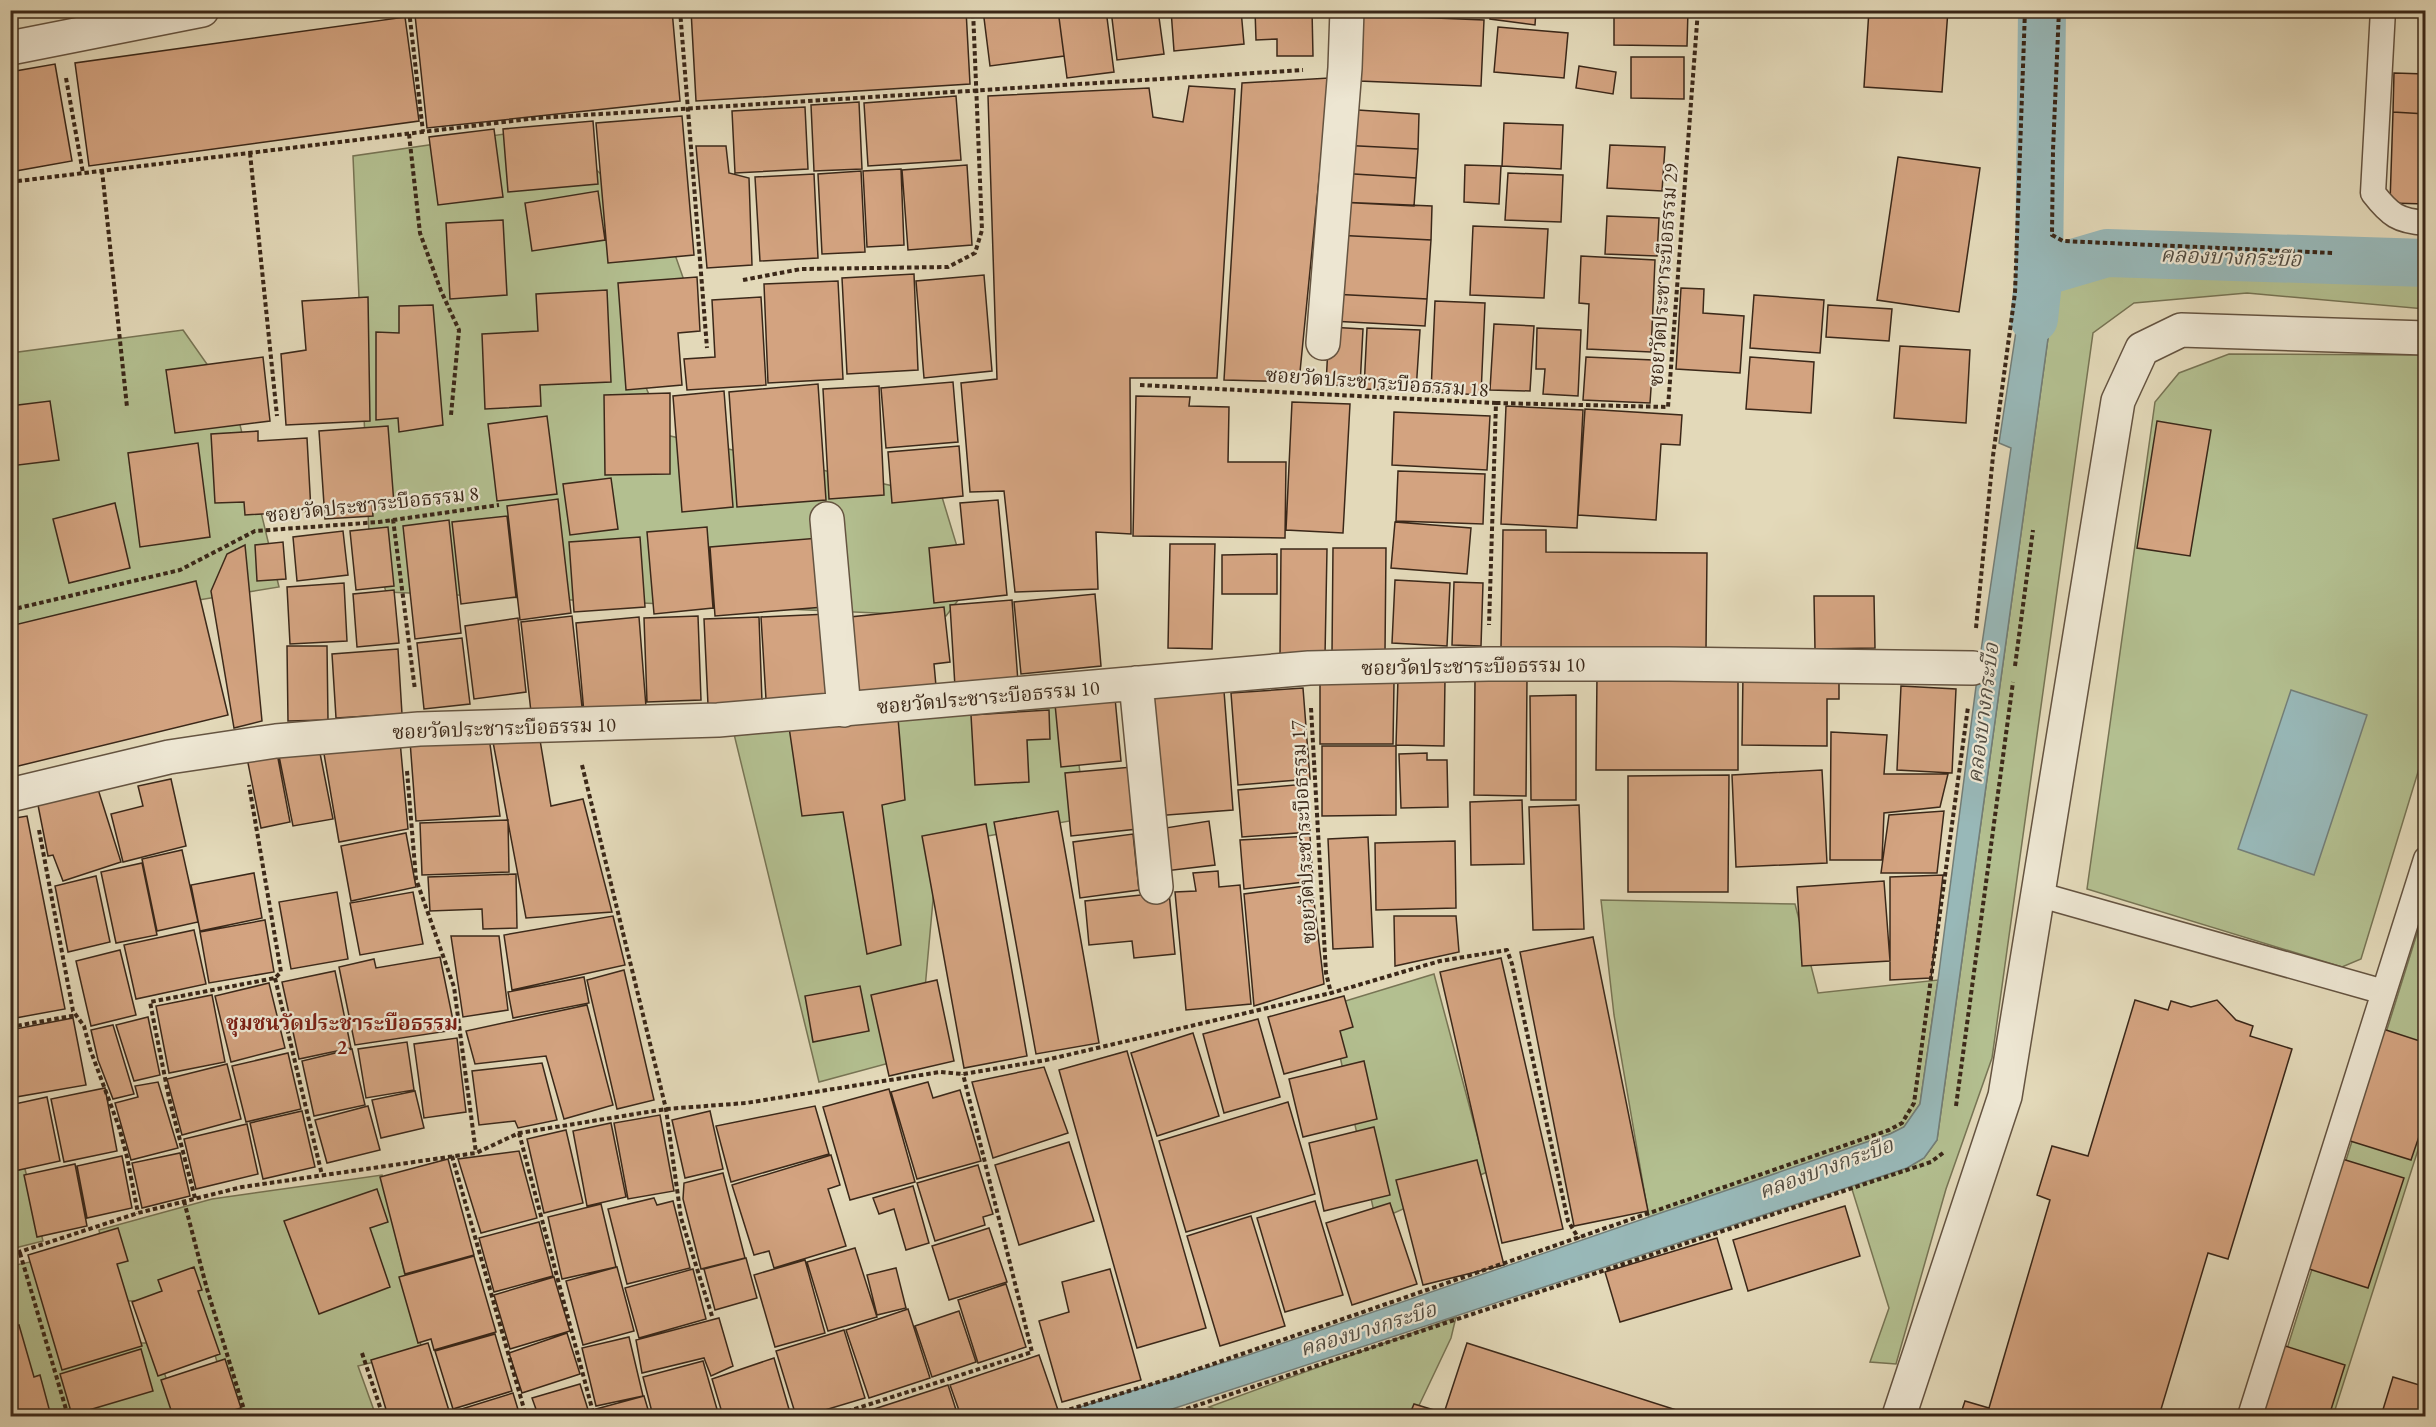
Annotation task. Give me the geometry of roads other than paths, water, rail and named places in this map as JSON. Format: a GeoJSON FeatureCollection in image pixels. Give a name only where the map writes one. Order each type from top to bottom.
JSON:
{"type":"FeatureCollection","features":[{"type":"Feature","properties":{"kind":"street"},"geometry":{"type":"LineString","coordinates":[[10,48],[202,10]]}},
{"type":"Feature","properties":{"kind":"street"},"geometry":{"type":"LineString","coordinates":[[1323,343],[1345,68],[1347,10]]}},
{"type":"Feature","properties":{"kind":"street"},"geometry":{"type":"LineString","coordinates":[[1899,1416],[2005,1096],[2118,401],[2142,349],[2181,330],[2426,338]]}},
{"type":"Feature","properties":{"kind":"street"},"geometry":{"type":"LineString","coordinates":[[827,519],[844,710]]}},
{"type":"Feature","properties":{"kind":"street","name":"ซอยวัดประชาระบือธรรม 10"},"geometry":{"type":"LineString","coordinates":[[21,793],[169,757],[276,741],[412,730],[718,720],[1309,668],[1488,664],[1973,668]]}},
{"type":"Feature","properties":{"kind":"street"},"geometry":{"type":"LineString","coordinates":[[1136,683],[1156,887]]}},
{"type":"Feature","properties":{"kind":"lane"},"geometry":{"type":"LineString","coordinates":[[2383,10],[2373,193],[2385,208],[2405,222],[2426,223]]}},
{"type":"Feature","properties":{"kind":"lane"},"geometry":{"type":"LineString","coordinates":[[2250,1416],[2426,859]]}},
{"type":"Feature","properties":{"kind":"lane"},"geometry":{"type":"LineString","coordinates":[[2037,894],[2384,992]]}},
{"type":"Feature","properties":{"kind":"water"},"geometry":{"type":"Polygon","coordinates":[[[2349,241],[2425,245],[2425,278],[2347,270],[2349,241]]]}},
{"type":"Feature","properties":{"kind":"water"},"geometry":{"type":"Polygon","coordinates":[[[2029,246],[2059,259],[1937,1140],[1924,1158],[1907,1168],[1151,1416],[1051,1416],[1248,1355],[1890,1134],[1904,1127],[1920,1104],[1938,980],[1978,671],[2011,448],[1999,443],[2029,246]]]}},
{"type":"Feature","properties":{"kind":"water"},"geometry":{"type":"Polygon","coordinates":[[[2291,690],[2367,715],[2314,875],[2238,849],[2291,690]]]}},
{"type":"Feature","properties":{"kind":"waterway","name":"คลองบางกระบือ"},"geometry":{"type":"LineString","coordinates":[[2039,273],[2042,10]]}},
{"type":"Feature","properties":{"kind":"waterway","name":"คลองบางกระบือ"},"geometry":{"type":"LineString","coordinates":[[2034,319],[2039,273],[2107,253],[2426,263]]}},
{"type":"Feature","properties":{"kind":"district","name":"ชุมชนวัดประชาระบือธรรม 2"},"geometry":{"type":"Point","coordinates":[342,1035]}}]}
